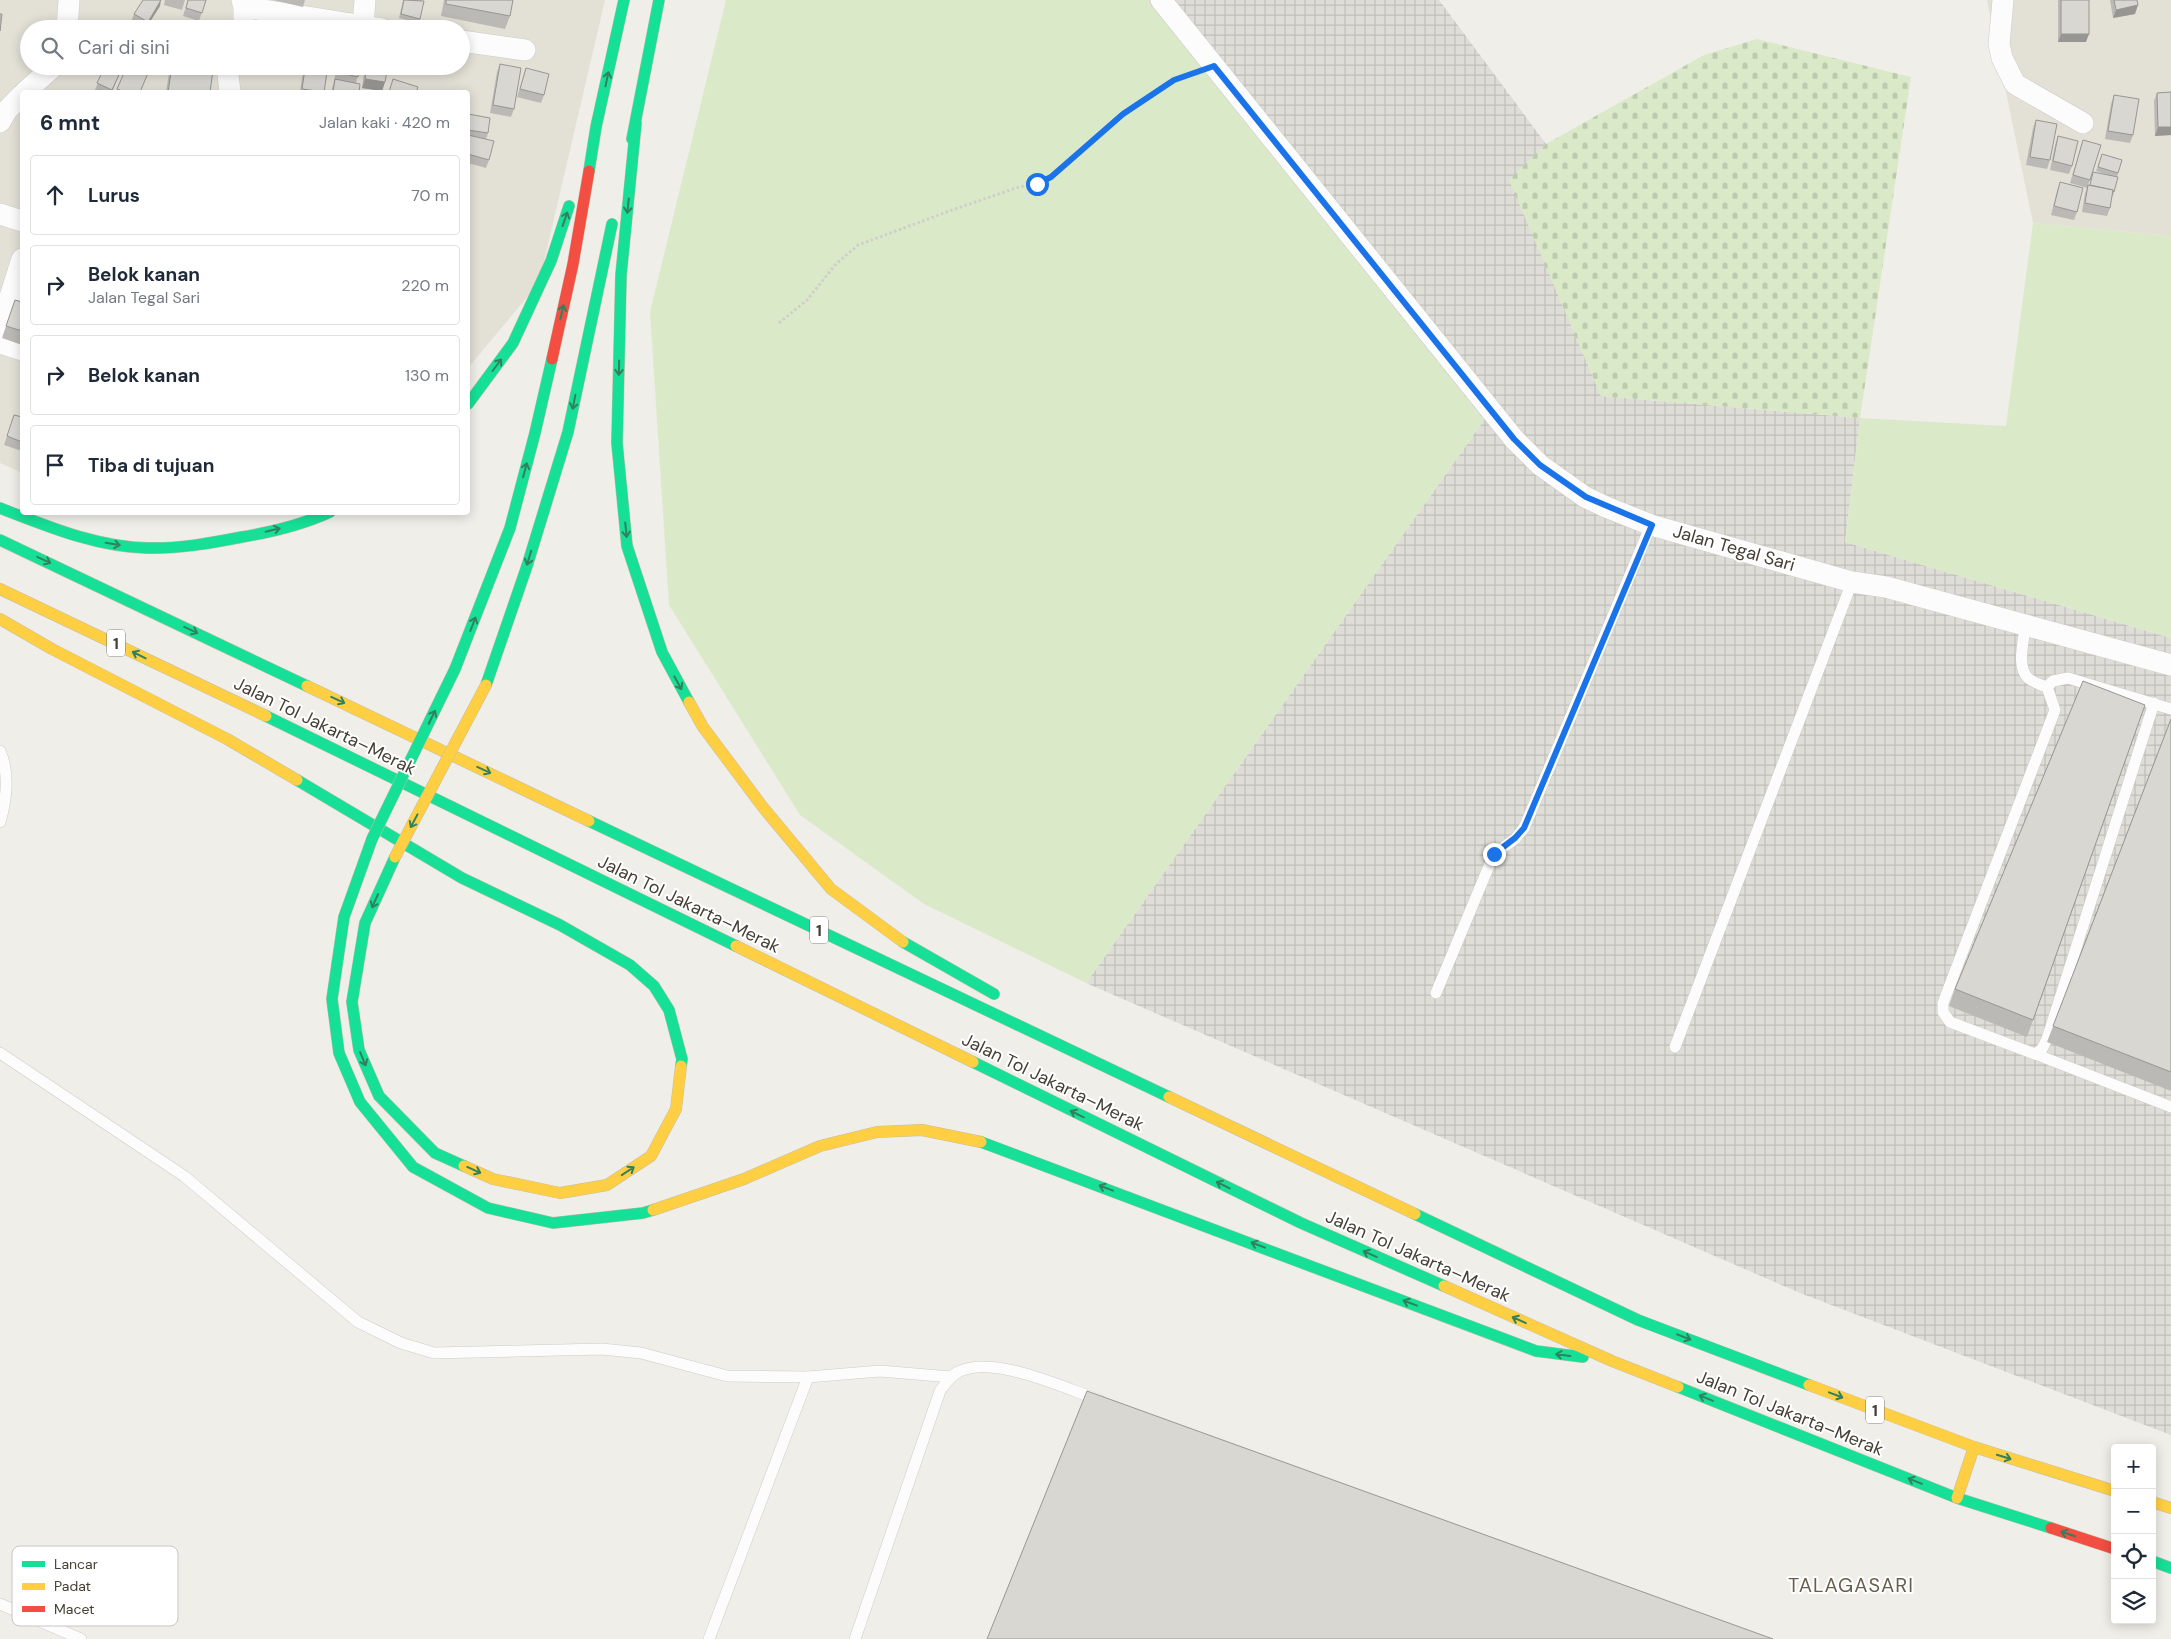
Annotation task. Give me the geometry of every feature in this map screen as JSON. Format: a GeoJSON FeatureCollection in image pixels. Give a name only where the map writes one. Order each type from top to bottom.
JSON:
{"type":"FeatureCollection","features":[{"type":"Feature","properties":{"kind":"highway"},"geometry":{"type":"LineString","coordinates":[[624,0],[596,127],[573,264],[535,433],[510,528],[455,669],[372,839],[344,917],[332,999],[339,1053],[360,1102],[413,1167],[488,1208],[553,1223],[643,1213],[744,1179],[820,1146],[877,1132],[922,1130],[984,1142],[1536,1351],[1612,1361]]}},
{"type":"Feature","properties":{"kind":"highway"},"geometry":{"type":"LineString","coordinates":[[0,619],[52,649],[227,740],[462,878],[560,925],[630,965],[654,986],[669,1010],[682,1059],[676,1109],[651,1156],[607,1185],[560,1193],[492,1178],[435,1153],[379,1096],[359,1050],[352,1002],[365,924],[395,857],[486,686],[527,566],[568,432],[601,269],[636,122],[659,0]]}},
{"type":"Feature","properties":{"kind":"highway"},"geometry":{"type":"LineString","coordinates":[[636,122],[621,275],[617,443],[627,546],[662,652],[703,727],[762,806],[831,889],[896,938],[1002,998]]}},
{"type":"Feature","properties":{"kind":"highway"},"geometry":{"type":"LineString","coordinates":[[470,401],[513,343],[551,261],[596,127]]}},
{"type":"Feature","properties":{"kind":"highway"},"geometry":{"type":"LineString","coordinates":[[0,508],[63,532],[133,547],[200,545],[270,532],[325,515]]}},
{"type":"Feature","properties":{"kind":"highway","name":"Jalan Tol Jakarta–Merak"},"geometry":{"type":"LineString","coordinates":[[0,540],[1638,1320],[1974,1447],[2111,1490]]}},
{"type":"Feature","properties":{"kind":"highway","name":"Jalan Tol Jakarta–Merak"},"geometry":{"type":"LineString","coordinates":[[0,589],[240,703],[1301,1223],[1612,1361],[1957,1498],[2111,1548]]}},
{"type":"Feature","properties":{"kind":"highway"},"geometry":{"type":"LineString","coordinates":[[1178,1088],[1432,1218],[1638,1320]]}},
{"type":"Feature","properties":{"kind":"highway"},"geometry":{"type":"LineString","coordinates":[[1957,1498],[1974,1447]]}},
{"type":"Feature","properties":{"kind":"highway"},"geometry":{"type":"LineString","coordinates":[[2156,1503],[2171,1508]]}},
{"type":"Feature","properties":{"kind":"highway"},"geometry":{"type":"LineString","coordinates":[[2156,1563],[2171,1568]]}},
{"type":"Feature","properties":{"kind":"street"},"geometry":{"type":"LineString","coordinates":[[68,20],[69,0]]}},
{"type":"Feature","properties":{"kind":"street"},"geometry":{"type":"LineString","coordinates":[[365,0],[371,20]]}},
{"type":"Feature","properties":{"kind":"street","name":"Jalan Tegal Sari"},"geometry":{"type":"LineString","coordinates":[[1161,0],[1514,439],[1540,465],[1586,497],[1652,525],[1852,582],[1886,587],[2025,627],[2171,665]]}},
{"type":"Feature","properties":{"kind":"street"},"geometry":{"type":"LineString","coordinates":[[2003,0],[1999,44],[2002,58],[2015,84],[2084,122]]}},
{"type":"Feature","properties":{"kind":"street"},"geometry":{"type":"LineString","coordinates":[[244,20],[243,4],[333,20]]}},
{"type":"Feature","properties":{"kind":"street"},"geometry":{"type":"LineString","coordinates":[[470,42],[525,50]]}},
{"type":"Feature","properties":{"kind":"street"},"geometry":{"type":"LineString","coordinates":[[28,90],[44,75]]}},
{"type":"Feature","properties":{"kind":"street"},"geometry":{"type":"LineString","coordinates":[[228,75],[230,90]]}},
{"type":"Feature","properties":{"kind":"street"},"geometry":{"type":"LineString","coordinates":[[0,122],[7,110],[20,98]]}},
{"type":"Feature","properties":{"kind":"street"},"geometry":{"type":"LineString","coordinates":[[0,214],[20,220]]}},
{"type":"Feature","properties":{"kind":"street"},"geometry":{"type":"LineString","coordinates":[[0,328],[20,265]]}},
{"type":"Feature","properties":{"kind":"street"},"geometry":{"type":"LineString","coordinates":[[0,343],[20,349]]}},
{"type":"Feature","properties":{"kind":"lane"},"geometry":{"type":"LineString","coordinates":[[1436,993],[1494,854],[1515,838],[1524,828],[1652,525]]}},
{"type":"Feature","properties":{"kind":"lane"},"geometry":{"type":"LineString","coordinates":[[1675,1047],[1852,582]]}},
{"type":"Feature","properties":{"kind":"lane"},"geometry":{"type":"LineString","coordinates":[[2025,627],[2021,660],[2023,669],[2028,678],[2047,687],[2055,710],[1943,1003],[1943,1012],[1950,1022],[2171,1107]]}},
{"type":"Feature","properties":{"kind":"lane"},"geometry":{"type":"LineString","coordinates":[[2047,687],[2053,681],[2060,678],[2068,678],[2171,709]]}},
{"type":"Feature","properties":{"kind":"lane"},"geometry":{"type":"LineString","coordinates":[[2036,1054],[2042,1049],[2047,1039],[2154,703]]}},
{"type":"Feature","properties":{"kind":"lane"},"geometry":{"type":"LineString","coordinates":[[0,751],[6,765],[6,801],[0,822]]}},
{"type":"Feature","properties":{"kind":"lane"},"geometry":{"type":"LineString","coordinates":[[0,1053],[184,1176],[358,1322],[401,1343],[434,1353],[602,1349],[641,1353],[727,1376],[808,1377],[880,1371],[951,1377]]}},
{"type":"Feature","properties":{"kind":"lane"},"geometry":{"type":"LineString","coordinates":[[855,1639],[940,1391],[951,1377],[960,1371],[983,1366],[1013,1370],[1108,1404]]}},
{"type":"Feature","properties":{"kind":"lane"},"geometry":{"type":"LineString","coordinates":[[709,1639],[808,1377]]}},
{"type":"Feature","properties":{"kind":"lane"},"geometry":{"type":"LineString","coordinates":[[0,1604],[12,1609]]}},
{"type":"Feature","properties":{"kind":"lane"},"geometry":{"type":"LineString","coordinates":[[51,1626],[81,1639]]}},
{"type":"Feature","properties":{"kind":"path"},"geometry":{"type":"LineString","coordinates":[[779,323],[807,300],[836,264],[858,245],[954,209],[1018,187],[1037,184],[1051,177],[1123,114],[1174,80],[1214,66]]}},
{"type":"Feature","properties":{"kind":"shaded area"},"geometry":{"type":"Polygon","coordinates":[[[0,0],[605,0],[539,283],[470,366],[470,90],[20,90],[20,472],[0,463],[0,0]]]}},
{"type":"Feature","properties":{"kind":"shaded area"},"geometry":{"type":"Polygon","coordinates":[[[1147,0],[1439,0],[1546,144],[1510,180],[1601,396],[1860,418],[1845,542],[2171,638],[2171,1435],[1800,1293],[1086,983],[1484,420],[1147,0]]]}},
{"type":"Feature","properties":{"kind":"shaded area"},"geometry":{"type":"Polygon","coordinates":[[[1987,0],[2171,0],[2171,236],[2033,223],[1987,0]]]}},
{"type":"Feature","properties":{"kind":"green space"},"geometry":{"type":"Polygon","coordinates":[[[726,0],[1147,0],[1484,420],[1086,983],[924,904],[800,815],[669,605],[650,312],[726,0]]]}},
{"type":"Feature","properties":{"kind":"green space"},"geometry":{"type":"Polygon","coordinates":[[[1757,39],[1911,77],[1860,418],[1601,396],[1509,180],[1546,144],[1704,55],[1757,39]]]}},
{"type":"Feature","properties":{"kind":"green space"},"geometry":{"type":"Polygon","coordinates":[[[2033,223],[2171,236],[2171,638],[1845,542],[1860,418],[2006,426],[2033,223]]]}},
{"type":"Feature","properties":{"kind":"building"},"geometry":{"type":"Polygon","coordinates":[[[143,0],[161,0],[149,20],[144,20],[134,14],[143,0]]]}},
{"type":"Feature","properties":{"kind":"building"},"geometry":{"type":"Polygon","coordinates":[[[188,0],[206,0],[202,13],[186,8],[188,0]]]}},
{"type":"Feature","properties":{"kind":"building"},"geometry":{"type":"Polygon","coordinates":[[[404,0],[424,1],[420,19],[401,14],[404,0]]]}},
{"type":"Feature","properties":{"kind":"building"},"geometry":{"type":"Polygon","coordinates":[[[446,0],[513,0],[510,16],[446,4],[446,0]]]}},
{"type":"Feature","properties":{"kind":"building"},"geometry":{"type":"Polygon","coordinates":[[[2061,0],[2089,0],[2089,34],[2061,34],[2061,0]]]}},
{"type":"Feature","properties":{"kind":"building"},"geometry":{"type":"Polygon","coordinates":[[[2114,0],[2137,0],[2138,5],[2116,10],[2114,0]]]}},
{"type":"Feature","properties":{"kind":"building"},"geometry":{"type":"Polygon","coordinates":[[[0,14],[2,14],[0,31],[0,14]]]}},
{"type":"Feature","properties":{"kind":"building"},"geometry":{"type":"Polygon","coordinates":[[[500,64],[521,68],[514,109],[493,105],[500,64]]]}},
{"type":"Feature","properties":{"kind":"building"},"geometry":{"type":"Polygon","coordinates":[[[526,68],[549,74],[544,95],[520,89],[526,68]]]}},
{"type":"Feature","properties":{"kind":"building"},"geometry":{"type":"Polygon","coordinates":[[[101,75],[119,75],[112,90],[97,83],[101,75]]]}},
{"type":"Feature","properties":{"kind":"building"},"geometry":{"type":"Polygon","coordinates":[[[123,75],[147,75],[141,90],[117,89],[123,75]]]}},
{"type":"Feature","properties":{"kind":"building"},"geometry":{"type":"Polygon","coordinates":[[[171,75],[212,75],[210,90],[168,90],[171,75]]]}},
{"type":"Feature","properties":{"kind":"building"},"geometry":{"type":"Polygon","coordinates":[[[304,75],[327,75],[324,90],[302,89],[304,75]]]}},
{"type":"Feature","properties":{"kind":"building"},"geometry":{"type":"Polygon","coordinates":[[[366,75],[386,75],[385,82],[365,79],[366,75]]]}},
{"type":"Feature","properties":{"kind":"building"},"geometry":{"type":"Polygon","coordinates":[[[335,79],[360,84],[359,90],[333,90],[335,79]]]}},
{"type":"Feature","properties":{"kind":"building"},"geometry":{"type":"Polygon","coordinates":[[[393,79],[418,87],[417,90],[390,90],[393,79]]]}},
{"type":"Feature","properties":{"kind":"building"},"geometry":{"type":"Polygon","coordinates":[[[2171,92],[2171,127],[2158,127],[2157,93],[2171,92]]]}},
{"type":"Feature","properties":{"kind":"building"},"geometry":{"type":"Polygon","coordinates":[[[2114,95],[2139,99],[2133,135],[2108,131],[2114,95]]]}},
{"type":"Feature","properties":{"kind":"building"},"geometry":{"type":"Polygon","coordinates":[[[470,114],[490,118],[488,133],[470,130],[470,114]]]}},
{"type":"Feature","properties":{"kind":"building"},"geometry":{"type":"Polygon","coordinates":[[[2036,120],[2057,124],[2050,160],[2030,157],[2036,120]]]}},
{"type":"Feature","properties":{"kind":"building"},"geometry":{"type":"Polygon","coordinates":[[[470,135],[494,141],[489,160],[470,155],[470,135]]]}},
{"type":"Feature","properties":{"kind":"building"},"geometry":{"type":"Polygon","coordinates":[[[2058,136],[2078,141],[2072,166],[2053,161],[2058,136]]]}},
{"type":"Feature","properties":{"kind":"building"},"geometry":{"type":"Polygon","coordinates":[[[2083,140],[2101,145],[2090,180],[2073,175],[2083,140]]]}},
{"type":"Feature","properties":{"kind":"building"},"geometry":{"type":"Polygon","coordinates":[[[2102,154],[2122,160],[2118,173],[2098,167],[2102,154]]]}},
{"type":"Feature","properties":{"kind":"building"},"geometry":{"type":"Polygon","coordinates":[[[2093,172],[2118,177],[2114,192],[2113,190],[2090,185],[2093,172]]]}},
{"type":"Feature","properties":{"kind":"building"},"geometry":{"type":"Polygon","coordinates":[[[2060,182],[2083,188],[2077,212],[2054,206],[2060,182]]]}},
{"type":"Feature","properties":{"kind":"building"},"geometry":{"type":"Polygon","coordinates":[[[2088,185],[2113,190],[2110,208],[2085,203],[2088,185]]]}},
{"type":"Feature","properties":{"kind":"building"},"geometry":{"type":"Polygon","coordinates":[[[15,300],[20,301],[20,330],[6,326],[15,300]]]}},
{"type":"Feature","properties":{"kind":"building"},"geometry":{"type":"Polygon","coordinates":[[[14,415],[20,416],[20,441],[7,436],[14,415]]]}},
{"type":"Feature","properties":{"kind":"building"},"geometry":{"type":"Polygon","coordinates":[[[2083,681],[2145,705],[2033,1020],[1955,989],[2083,681]]]}},
{"type":"Feature","properties":{"kind":"building"},"geometry":{"type":"Polygon","coordinates":[[[2171,719],[2171,1072],[2053,1026],[2171,719]]]}},
{"type":"Feature","properties":{"kind":"building"},"geometry":{"type":"Polygon","coordinates":[[[1087,1391],[1773,1639],[987,1639],[1087,1391]]]}},
{"type":"Feature","properties":{"kind":"traffic: fast"},"geometry":{"type":"LineString","coordinates":[[589,171],[596,127],[624,0]]}},
{"type":"Feature","properties":{"kind":"traffic: fast"},"geometry":{"type":"LineString","coordinates":[[632,139],[659,0]]}},
{"type":"Feature","properties":{"kind":"traffic: fast"},"geometry":{"type":"LineString","coordinates":[[636,123],[621,275],[617,443],[627,546],[662,652],[689,702]]}},
{"type":"Feature","properties":{"kind":"traffic: fast"},"geometry":{"type":"LineString","coordinates":[[470,401],[513,343],[551,261],[569,206]]}},
{"type":"Feature","properties":{"kind":"traffic: fast"},"geometry":{"type":"LineString","coordinates":[[486,685],[527,566],[568,432],[612,224]]}},
{"type":"Feature","properties":{"kind":"traffic: fast"},"geometry":{"type":"LineString","coordinates":[[455,669],[510,528],[552,359]]}},
{"type":"Feature","properties":{"kind":"traffic: fast"},"geometry":{"type":"LineString","coordinates":[[0,508],[90,540],[128,547],[147,548],[171,548],[253,535],[298,524],[323,515]]}},
{"type":"Feature","properties":{"kind":"traffic: fast"},"geometry":{"type":"LineString","coordinates":[[0,540],[307,686]]}},
{"type":"Feature","properties":{"kind":"traffic: fast"},"geometry":{"type":"LineString","coordinates":[[372,839],[455,669]]}},
{"type":"Feature","properties":{"kind":"traffic: fast"},"geometry":{"type":"LineString","coordinates":[[266,716],[736,946]]}},
{"type":"Feature","properties":{"kind":"traffic: fast"},"geometry":{"type":"LineString","coordinates":[[297,780],[462,878],[560,925],[630,965],[654,986],[669,1010],[682,1059],[681,1066]]}},
{"type":"Feature","properties":{"kind":"traffic: fast"},"geometry":{"type":"LineString","coordinates":[[589,821],[1169,1097]]}},
{"type":"Feature","properties":{"kind":"traffic: fast"},"geometry":{"type":"LineString","coordinates":[[372,839],[344,917],[332,999],[339,1053],[360,1102],[413,1167],[488,1208],[553,1223],[643,1213],[653,1210]]}},
{"type":"Feature","properties":{"kind":"traffic: fast"},"geometry":{"type":"LineString","coordinates":[[395,857],[365,923],[352,1002],[359,1050],[379,1096],[435,1153],[464,1166]]}},
{"type":"Feature","properties":{"kind":"traffic: fast"},"geometry":{"type":"LineString","coordinates":[[903,942],[994,994]]}},
{"type":"Feature","properties":{"kind":"traffic: fast"},"geometry":{"type":"LineString","coordinates":[[973,1062],[1301,1223],[1444,1286]]}},
{"type":"Feature","properties":{"kind":"traffic: fast"},"geometry":{"type":"LineString","coordinates":[[981,1142],[1536,1351],[1583,1357]]}},
{"type":"Feature","properties":{"kind":"traffic: fast"},"geometry":{"type":"LineString","coordinates":[[1415,1214],[1638,1320],[1809,1385]]}},
{"type":"Feature","properties":{"kind":"traffic: fast"},"geometry":{"type":"LineString","coordinates":[[1678,1387],[1957,1498],[2051,1528]]}},
{"type":"Feature","properties":{"kind":"traffic: fast"},"geometry":{"type":"LineString","coordinates":[[2156,1562],[2171,1568]]}},
{"type":"Feature","properties":{"kind":"traffic: slow"},"geometry":{"type":"LineString","coordinates":[[0,589],[266,716]]}},
{"type":"Feature","properties":{"kind":"traffic: slow"},"geometry":{"type":"LineString","coordinates":[[0,619],[52,649],[227,739],[297,780]]}},
{"type":"Feature","properties":{"kind":"traffic: slow"},"geometry":{"type":"LineString","coordinates":[[395,857],[486,685]]}},
{"type":"Feature","properties":{"kind":"traffic: slow"},"geometry":{"type":"LineString","coordinates":[[307,686],[589,821]]}},
{"type":"Feature","properties":{"kind":"traffic: slow"},"geometry":{"type":"LineString","coordinates":[[689,702],[703,727],[762,806],[831,889],[903,942]]}},
{"type":"Feature","properties":{"kind":"traffic: slow"},"geometry":{"type":"LineString","coordinates":[[736,946],[973,1062]]}},
{"type":"Feature","properties":{"kind":"traffic: slow"},"geometry":{"type":"LineString","coordinates":[[464,1166],[493,1179],[560,1193],[607,1185],[651,1156],[676,1109],[681,1066]]}},
{"type":"Feature","properties":{"kind":"traffic: slow"},"geometry":{"type":"LineString","coordinates":[[1169,1097],[1415,1214]]}},
{"type":"Feature","properties":{"kind":"traffic: slow"},"geometry":{"type":"LineString","coordinates":[[653,1210],[744,1179],[820,1146],[877,1132],[922,1130],[981,1142]]}},
{"type":"Feature","properties":{"kind":"traffic: slow"},"geometry":{"type":"LineString","coordinates":[[1444,1286],[1612,1361],[1678,1387]]}},
{"type":"Feature","properties":{"kind":"traffic: slow"},"geometry":{"type":"LineString","coordinates":[[1809,1385],[1974,1447],[2111,1490]]}},
{"type":"Feature","properties":{"kind":"traffic: slow"},"geometry":{"type":"LineString","coordinates":[[1957,1498],[1974,1447]]}},
{"type":"Feature","properties":{"kind":"traffic: slow"},"geometry":{"type":"LineString","coordinates":[[2156,1503],[2171,1508]]}},
{"type":"Feature","properties":{"kind":"traffic: jam"},"geometry":{"type":"LineString","coordinates":[[552,359],[573,264],[589,171]]}},
{"type":"Feature","properties":{"kind":"traffic: jam"},"geometry":{"type":"LineString","coordinates":[[2051,1528],[2111,1548]]}},
{"type":"Feature","properties":{"kind":"district","name":"TALAGASARI"},"geometry":{"type":"Point","coordinates":[1851,1585]}},
{"type":"Feature","properties":{"kind":"route"},"geometry":{"type":"LineString","coordinates":[[1037,184],[1051,177],[1123,114],[1174,80],[1214,66],[1514,439],[1540,465],[1565,484],[1606,507],[1652,525],[1524,828],[1515,838],[1502,846],[1494,854]]}}]}
